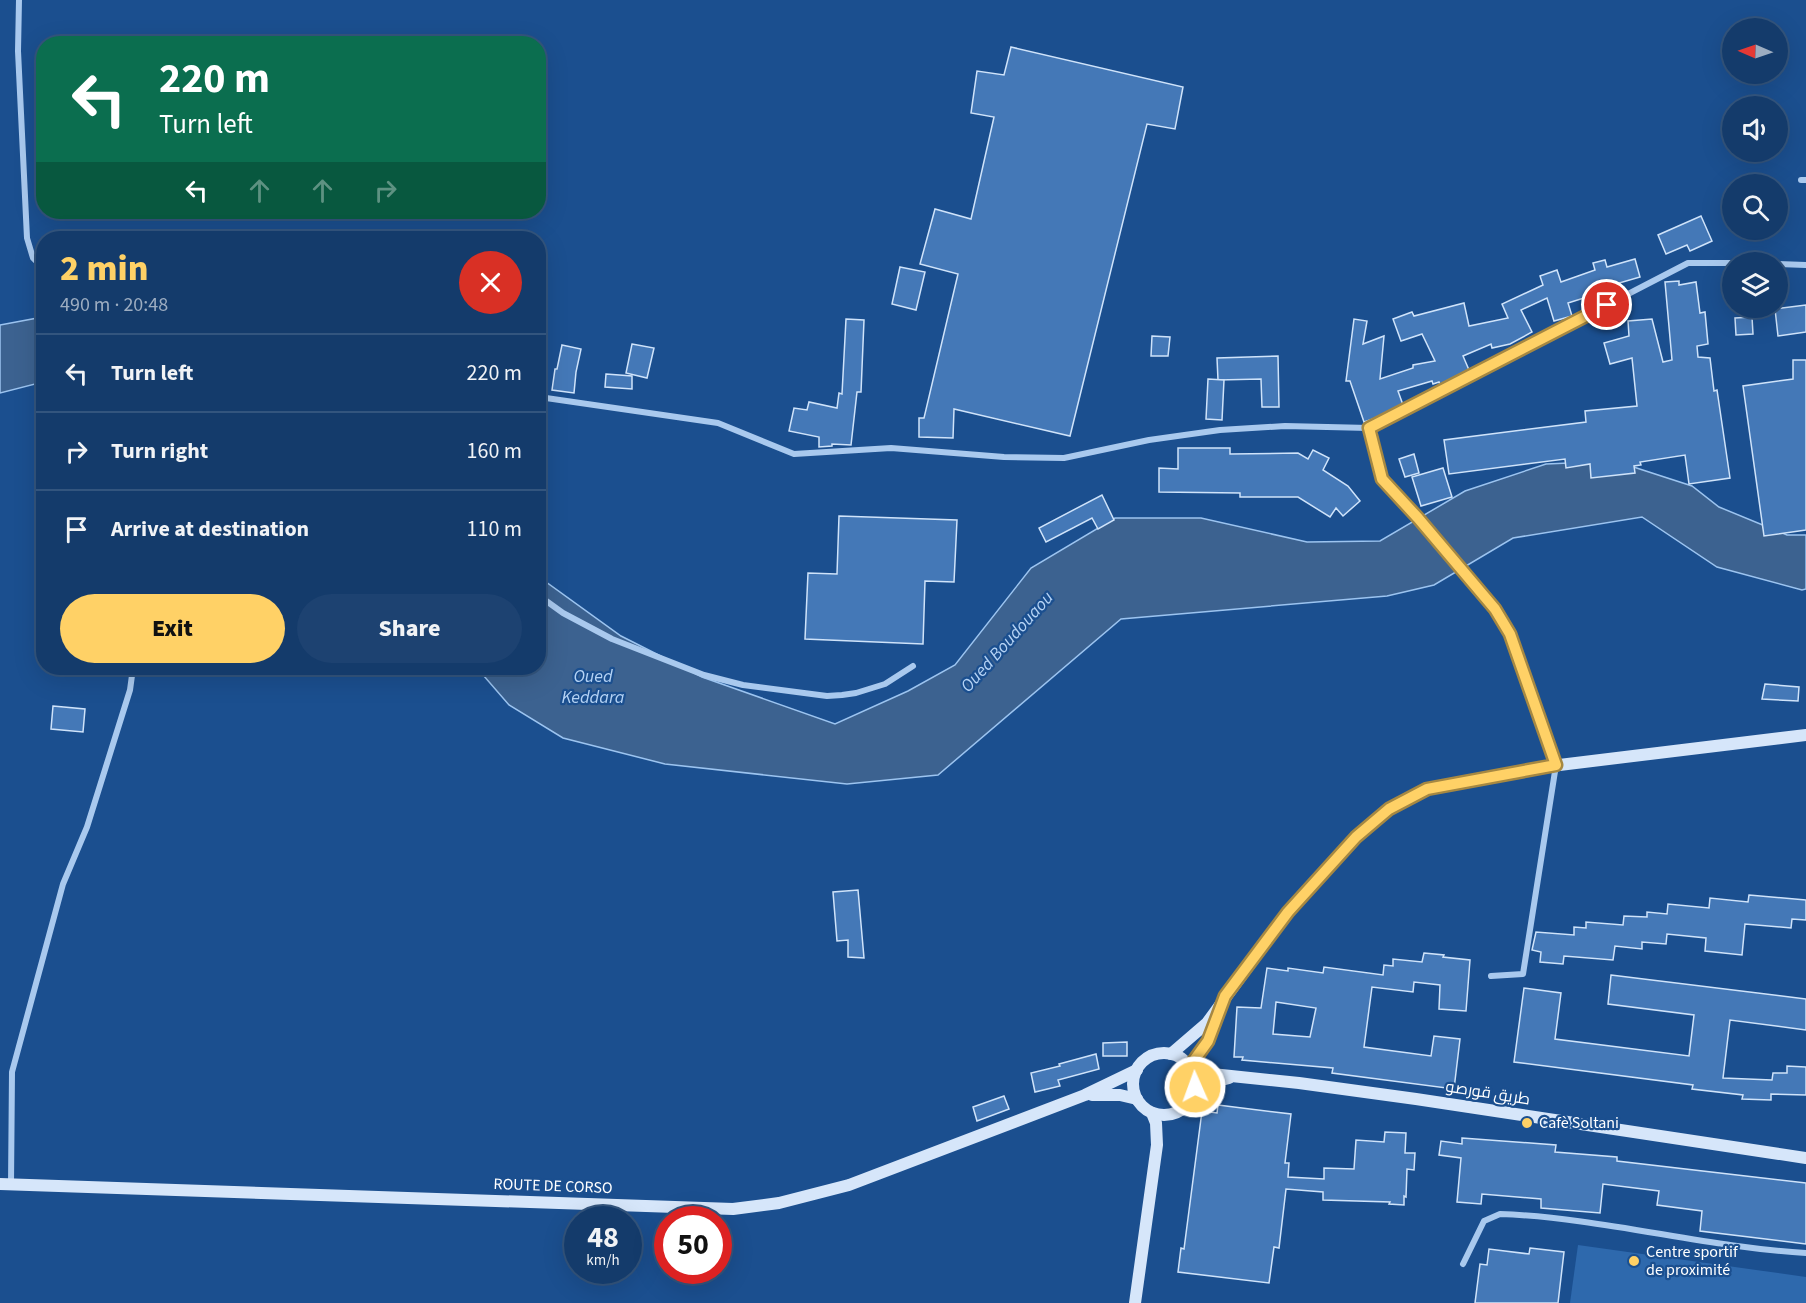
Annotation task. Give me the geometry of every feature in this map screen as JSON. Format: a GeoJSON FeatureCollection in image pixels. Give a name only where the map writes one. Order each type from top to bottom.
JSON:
{"type":"FeatureCollection","features":[{"type":"Feature","properties":{"kind":"main road"},"geometry":{"type":"LineString","coordinates":[[1170,1054],[1207,1023],[1288,912],[1356,837],[1389,809],[1427,789],[1556,765],[1806,735]]}},
{"type":"Feature","properties":{"kind":"main road"},"geometry":{"type":"LineString","coordinates":[[1191,1068],[1208,1041],[1225,996]]}},
{"type":"Feature","properties":{"kind":"main road"},"geometry":{"type":"LineString","coordinates":[[1157,1145],[1166,1126],[1176,1113],[1188,1105],[1194,1091],[1195,1077],[1191,1068],[1179,1057],[1161,1053],[1152,1056],[1137,1070],[1134,1090],[1137,1099],[1152,1113],[1161,1115],[1176,1113]]}},
{"type":"Feature","properties":{"kind":"main road"},"geometry":{"type":"LineString","coordinates":[[1191,1068],[1235,1076]]}},
{"type":"Feature","properties":{"kind":"main road","name":"ROUTE DE CORSO"},"geometry":{"type":"LineString","coordinates":[[5,1184],[733,1209],[779,1203],[849,1185],[1085,1095],[1137,1070]]}},
{"type":"Feature","properties":{"kind":"main road"},"geometry":{"type":"LineString","coordinates":[[1194,1091],[1235,1076]]}},
{"type":"Feature","properties":{"kind":"main road","name":"طريق قورصو"},"geometry":{"type":"LineString","coordinates":[[1235,1076],[1416,1099],[1806,1158]]}},
{"type":"Feature","properties":{"kind":"main road","name":"ROUTE DE CORSO"},"geometry":{"type":"LineString","coordinates":[[1085,1095],[1102,1093],[1137,1099]]}},
{"type":"Feature","properties":{"kind":"main road"},"geometry":{"type":"LineString","coordinates":[[1135,1303],[1157,1145],[1156,1123],[1152,1113]]}},
{"type":"Feature","properties":{"kind":"street"},"geometry":{"type":"LineString","coordinates":[[19,0],[18,51],[27,238],[36,261]]}},
{"type":"Feature","properties":{"kind":"street"},"geometry":{"type":"LineString","coordinates":[[546,398],[718,423],[794,454],[891,448],[1004,457],[1064,458],[1149,440],[1220,430],[1285,426],[1369,428],[1688,263],[1722,263]]}},
{"type":"Feature","properties":{"kind":"street"},"geometry":{"type":"LineString","coordinates":[[1788,264],[1806,265]]}},
{"type":"Feature","properties":{"kind":"street"},"geometry":{"type":"LineString","coordinates":[[1369,428],[1382,479],[1495,609],[1510,634],[1556,765],[1523,974],[1491,976]]}},
{"type":"Feature","properties":{"kind":"street"},"geometry":{"type":"LineString","coordinates":[[546,601],[563,614],[612,639],[704,675],[743,685],[827,696],[842,695],[885,684],[913,666]]}},
{"type":"Feature","properties":{"kind":"street"},"geometry":{"type":"LineString","coordinates":[[5,1184],[12,1072],[63,884],[87,827],[130,690],[132,675]]}},
{"type":"Feature","properties":{"kind":"street"},"geometry":{"type":"LineString","coordinates":[[1463,1264],[1484,1221],[1500,1214],[1625,1227],[1751,1248],[1806,1253]]}},
{"type":"Feature","properties":{"kind":"shaded area","name":"Centre sportif de proximité"},"geometry":{"type":"Polygon","coordinates":[[[1578,1245],[1806,1277],[1806,1303],[1570,1303],[1578,1245]]]}},
{"type":"Feature","properties":{"kind":"water"},"geometry":{"type":"Polygon","coordinates":[[[36,318],[36,384],[0,393],[0,325],[36,318]]]}},
{"type":"Feature","properties":{"kind":"water","name":"Oued Keddara"},"geometry":{"type":"Polygon","coordinates":[[[1615,461],[1692,486],[1719,507],[1787,535],[1806,535],[1806,589],[1802,590],[1717,567],[1642,517],[1513,538],[1434,585],[1387,596],[1121,619],[938,775],[847,784],[665,764],[563,738],[509,705],[483,675],[546,675],[546,582],[621,636],[702,677],[835,724],[908,691],[955,665],[1031,568],[1115,518],[1201,518],[1307,542],[1380,541],[1465,491],[1546,464],[1615,461]]]}},
{"type":"Feature","properties":{"kind":"building"},"geometry":{"type":"Polygon","coordinates":[[[1011,47],[1183,87],[1175,129],[1147,124],[1070,436],[954,409],[953,438],[919,437],[919,418],[924,418],[958,274],[920,264],[935,209],[971,219],[994,117],[971,113],[977,71],[1004,75],[1011,47]]]}},
{"type":"Feature","properties":{"kind":"building"},"geometry":{"type":"Polygon","coordinates":[[[1701,216],[1712,241],[1690,251],[1687,245],[1666,254],[1658,235],[1701,216]]]}},
{"type":"Feature","properties":{"kind":"building"},"geometry":{"type":"Polygon","coordinates":[[[1635,259],[1640,277],[1602,288],[1603,292],[1568,303],[1572,316],[1554,321],[1547,298],[1521,310],[1532,332],[1510,344],[1492,348],[1491,344],[1463,356],[1469,370],[1440,385],[1439,382],[1433,384],[1432,381],[1398,391],[1403,405],[1364,422],[1350,381],[1346,381],[1354,319],[1367,321],[1363,344],[1384,336],[1380,379],[1413,368],[1413,365],[1435,361],[1422,334],[1401,341],[1393,319],[1412,312],[1414,316],[1464,303],[1469,326],[1508,318],[1502,304],[1543,285],[1540,276],[1557,270],[1561,282],[1595,270],[1593,263],[1605,260],[1607,267],[1635,259]]]}},
{"type":"Feature","properties":{"kind":"building"},"geometry":{"type":"Polygon","coordinates":[[[900,267],[925,272],[916,310],[892,304],[900,267]]]}},
{"type":"Feature","properties":{"kind":"building"},"geometry":{"type":"Polygon","coordinates":[[[1679,281],[1679,285],[1696,282],[1700,313],[1705,312],[1708,344],[1697,346],[1698,357],[1710,358],[1730,478],[1689,484],[1685,455],[1640,462],[1641,465],[1634,466],[1635,473],[1591,478],[1590,464],[1566,468],[1565,459],[1449,474],[1444,440],[1586,422],[1585,411],[1637,406],[1632,358],[1610,364],[1604,343],[1629,336],[1628,321],[1652,319],[1663,362],[1672,360],[1665,282],[1679,281]]]}},
{"type":"Feature","properties":{"kind":"building"},"geometry":{"type":"Polygon","coordinates":[[[1806,305],[1806,332],[1778,336],[1776,318],[1788,318],[1788,307],[1806,305]]]}},
{"type":"Feature","properties":{"kind":"building"},"geometry":{"type":"Polygon","coordinates":[[[1735,318],[1752,318],[1753,334],[1736,335],[1735,318]]]}},
{"type":"Feature","properties":{"kind":"building"},"geometry":{"type":"Polygon","coordinates":[[[846,319],[864,320],[861,392],[857,392],[851,445],[832,444],[832,446],[819,447],[819,437],[789,431],[794,408],[807,410],[809,402],[837,408],[839,393],[842,394],[846,319]]]}},
{"type":"Feature","properties":{"kind":"building"},"geometry":{"type":"Polygon","coordinates":[[[1152,336],[1170,337],[1168,356],[1151,356],[1152,336]]]}},
{"type":"Feature","properties":{"kind":"building"},"geometry":{"type":"Polygon","coordinates":[[[632,344],[654,348],[647,378],[626,373],[632,344]]]}},
{"type":"Feature","properties":{"kind":"building"},"geometry":{"type":"Polygon","coordinates":[[[562,345],[581,349],[574,393],[552,390],[562,345]]]}},
{"type":"Feature","properties":{"kind":"building"},"geometry":{"type":"Polygon","coordinates":[[[1278,356],[1279,407],[1262,407],[1261,379],[1218,380],[1217,358],[1278,356]]]}},
{"type":"Feature","properties":{"kind":"building"},"geometry":{"type":"Polygon","coordinates":[[[1793,360],[1806,360],[1806,530],[1764,536],[1743,386],[1793,379],[1793,360]]]}},
{"type":"Feature","properties":{"kind":"building"},"geometry":{"type":"Polygon","coordinates":[[[606,374],[632,376],[632,389],[605,387],[606,374]]]}},
{"type":"Feature","properties":{"kind":"building"},"geometry":{"type":"Polygon","coordinates":[[[1208,379],[1224,380],[1222,420],[1206,419],[1208,379]]]}},
{"type":"Feature","properties":{"kind":"building"},"geometry":{"type":"Polygon","coordinates":[[[1178,448],[1230,448],[1230,454],[1298,453],[1308,459],[1313,450],[1329,458],[1323,470],[1348,486],[1360,501],[1343,516],[1336,508],[1330,517],[1298,497],[1240,497],[1240,493],[1159,492],[1159,468],[1178,469],[1178,448]]]}},
{"type":"Feature","properties":{"kind":"building"},"geometry":{"type":"Polygon","coordinates":[[[1414,454],[1419,473],[1405,477],[1399,459],[1414,454]]]}},
{"type":"Feature","properties":{"kind":"building"},"geometry":{"type":"Polygon","coordinates":[[[1443,468],[1452,497],[1421,506],[1412,477],[1443,468]]]}},
{"type":"Feature","properties":{"kind":"building"},"geometry":{"type":"Polygon","coordinates":[[[1102,495],[1114,520],[1098,529],[1092,518],[1046,542],[1039,528],[1102,495]]]}},
{"type":"Feature","properties":{"kind":"building"},"geometry":{"type":"Polygon","coordinates":[[[839,516],[957,520],[954,582],[925,581],[923,644],[805,639],[808,573],[837,574],[839,516]]]}},
{"type":"Feature","properties":{"kind":"building"},"geometry":{"type":"Polygon","coordinates":[[[1765,684],[1799,687],[1798,701],[1762,699],[1765,684]]]}},
{"type":"Feature","properties":{"kind":"building"},"geometry":{"type":"Polygon","coordinates":[[[53,706],[85,709],[83,732],[51,729],[53,706]]]}},
{"type":"Feature","properties":{"kind":"building"},"geometry":{"type":"Polygon","coordinates":[[[858,890],[864,958],[848,957],[848,940],[837,941],[833,892],[858,890]]]}},
{"type":"Feature","properties":{"kind":"building"},"geometry":{"type":"Polygon","coordinates":[[[1749,895],[1806,900],[1806,920],[1792,919],[1791,928],[1745,924],[1742,955],[1705,951],[1706,938],[1667,934],[1666,944],[1642,942],[1642,949],[1615,946],[1613,960],[1564,956],[1563,964],[1540,962],[1541,952],[1532,950],[1536,932],[1574,935],[1574,927],[1586,928],[1586,922],[1623,925],[1624,916],[1647,917],[1647,912],[1667,914],[1668,904],[1709,908],[1710,898],[1748,902],[1749,895]]]}},
{"type":"Feature","properties":{"kind":"building"},"geometry":{"type":"Polygon","coordinates":[[[1424,953],[1470,960],[1466,1011],[1439,1009],[1440,985],[1414,982],[1413,992],[1372,987],[1364,1047],[1431,1056],[1434,1036],[1460,1039],[1454,1089],[1332,1073],[1333,1068],[1242,1060],[1243,1057],[1234,1057],[1237,1007],[1261,1008],[1267,968],[1288,971],[1288,968],[1323,973],[1324,967],[1383,975],[1384,965],[1393,966],[1393,959],[1422,962],[1424,953]],[[1276,1002],[1273,1034],[1310,1037],[1316,1008],[1276,1002]]]}},
{"type":"Feature","properties":{"kind":"building"},"geometry":{"type":"Polygon","coordinates":[[[1611,975],[1806,999],[1806,1030],[1730,1020],[1723,1078],[1772,1080],[1773,1073],[1787,1073],[1787,1066],[1806,1067],[1806,1095],[1771,1094],[1771,1100],[1742,1099],[1743,1095],[1692,1089],[1693,1085],[1514,1062],[1524,988],[1561,993],[1555,1039],[1689,1056],[1694,1015],[1608,1004],[1611,975]]]}},
{"type":"Feature","properties":{"kind":"building"},"geometry":{"type":"Polygon","coordinates":[[[1127,1042],[1127,1056],[1103,1056],[1103,1043],[1127,1042]]]}},
{"type":"Feature","properties":{"kind":"building"},"geometry":{"type":"Polygon","coordinates":[[[1096,1054],[1099,1069],[1058,1080],[1060,1086],[1035,1092],[1031,1073],[1096,1054]]]}},
{"type":"Feature","properties":{"kind":"building"},"geometry":{"type":"Polygon","coordinates":[[[1004,1096],[1009,1109],[977,1121],[973,1107],[1004,1096]]]}},
{"type":"Feature","properties":{"kind":"building"},"geometry":{"type":"Polygon","coordinates":[[[1218,1105],[1291,1114],[1285,1163],[1289,1163],[1288,1177],[1324,1179],[1324,1168],[1354,1169],[1356,1140],[1384,1142],[1385,1132],[1406,1133],[1405,1153],[1415,1153],[1414,1170],[1407,1169],[1404,1205],[1389,1204],[1390,1202],[1323,1200],[1323,1192],[1286,1189],[1279,1248],[1274,1247],[1269,1283],[1178,1272],[1181,1248],[1184,1249],[1202,1111],[1217,1113],[1218,1105]]]}},
{"type":"Feature","properties":{"kind":"building"},"geometry":{"type":"Polygon","coordinates":[[[1462,1138],[1556,1145],[1555,1152],[1617,1157],[1617,1161],[1806,1183],[1806,1244],[1700,1231],[1702,1211],[1657,1205],[1659,1191],[1603,1184],[1600,1213],[1541,1208],[1541,1199],[1482,1194],[1481,1204],[1457,1202],[1461,1158],[1439,1155],[1441,1141],[1462,1144],[1462,1138]]]}},
{"type":"Feature","properties":{"kind":"building"},"geometry":{"type":"Polygon","coordinates":[[[1530,1248],[1564,1252],[1558,1303],[1475,1303],[1480,1264],[1487,1265],[1489,1249],[1529,1254],[1530,1248]]]}},
{"type":"Feature","properties":{"kind":"place","name":"Cafè Soltani"},"geometry":{"type":"Point","coordinates":[1527,1123]}},
{"type":"Feature","properties":{"kind":"place","name":"Centre sportif de proximité"},"geometry":{"type":"Point","coordinates":[1634,1261]}},
{"type":"Feature","properties":{"kind":"route"},"geometry":{"type":"LineString","coordinates":[[1195,1087],[1195,1077],[1190,1066],[1208,1041],[1225,996],[1288,912],[1356,837],[1389,809],[1427,789],[1556,765],[1510,634],[1495,609],[1382,479],[1369,428],[1607,305]]}},
{"type":"Feature","properties":{"kind":"water label","name":"Oued Boudouaou"},"geometry":{"type":"Point","coordinates":[1007,642]}}]}
